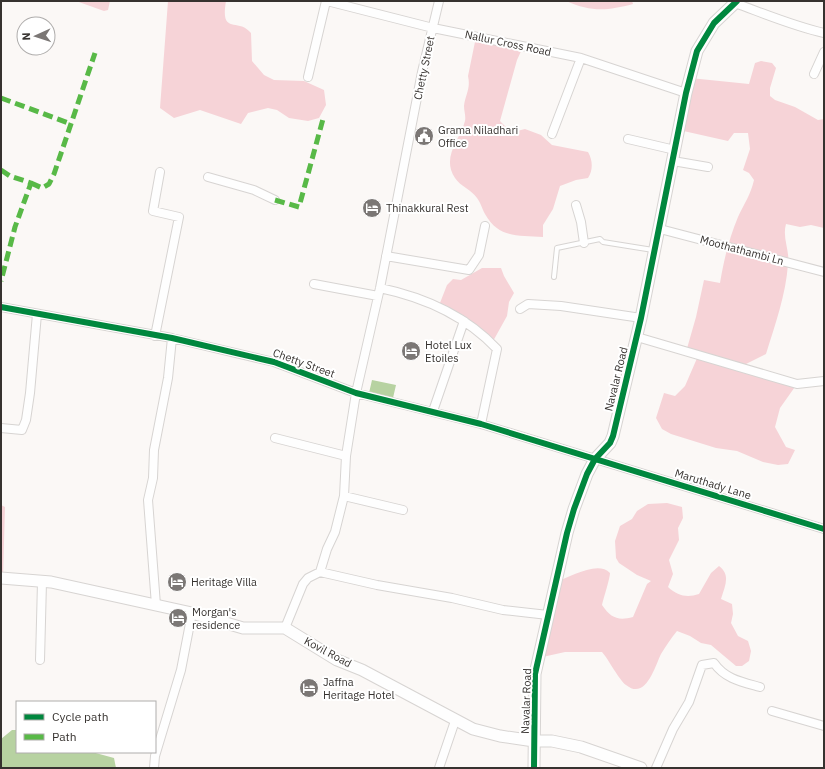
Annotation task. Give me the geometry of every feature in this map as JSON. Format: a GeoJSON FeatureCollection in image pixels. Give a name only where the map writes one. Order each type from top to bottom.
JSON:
{"type":"FeatureCollection","features":[{"type":"Feature","properties":{"kind":"street","name":"Nallur Cross Road"},"geometry":{"type":"LineString","coordinates":[[326,1],[433,28],[581,58],[686,93]]}},
{"type":"Feature","properties":{"kind":"street"},"geometry":{"type":"LineString","coordinates":[[308,77],[326,1]]}},
{"type":"Feature","properties":{"kind":"street","name":"Chetty Street"},"geometry":{"type":"LineString","coordinates":[[356,393],[379,292],[439,1]]}},
{"type":"Feature","properties":{"kind":"street"},"geometry":{"type":"LineString","coordinates":[[736,2],[794,26],[824,34]]}},
{"type":"Feature","properties":{"kind":"street","name":"Navalar Road"},"geometry":{"type":"LineString","coordinates":[[534,768],[535,674],[574,509],[587,474],[595,459],[610,443],[613,436],[637,337],[660,229],[686,93],[697,51],[704,37],[714,24],[736,2]]}},
{"type":"Feature","properties":{"kind":"street"},"geometry":{"type":"LineString","coordinates":[[814,74],[824,52]]}},
{"type":"Feature","properties":{"kind":"street"},"geometry":{"type":"LineString","coordinates":[[552,134],[581,58]]}},
{"type":"Feature","properties":{"kind":"street"},"geometry":{"type":"LineString","coordinates":[[628,139],[708,167]]}},
{"type":"Feature","properties":{"kind":"street"},"geometry":{"type":"LineString","coordinates":[[155,336],[179,217],[152,210],[160,172]]}},
{"type":"Feature","properties":{"kind":"street"},"geometry":{"type":"LineString","coordinates":[[208,176],[254,190],[275,200]]}},
{"type":"Feature","properties":{"kind":"street"},"geometry":{"type":"LineString","coordinates":[[576,205],[581,222],[584,243]]}},
{"type":"Feature","properties":{"kind":"street"},"geometry":{"type":"LineString","coordinates":[[386,256],[468,270],[479,255],[485,226]]}},
{"type":"Feature","properties":{"kind":"street","name":"Moothathambi Ln"},"geometry":{"type":"LineString","coordinates":[[660,229],[824,272]]}},
{"type":"Feature","properties":{"kind":"street"},"geometry":{"type":"LineString","coordinates":[[314,284],[379,292],[400,292],[464,321],[497,349],[481,424]]}},
{"type":"Feature","properties":{"kind":"street"},"geometry":{"type":"LineString","coordinates":[[520,310],[528,304],[561,306],[641,318]]}},
{"type":"Feature","properties":{"kind":"street","name":"Chetty Street"},"geometry":{"type":"LineString","coordinates":[[1,307],[172,338],[274,362],[356,393],[481,424],[595,459]]}},
{"type":"Feature","properties":{"kind":"street"},"geometry":{"type":"LineString","coordinates":[[1,428],[22,430],[26,420],[37,314]]}},
{"type":"Feature","properties":{"kind":"street"},"geometry":{"type":"LineString","coordinates":[[433,411],[464,321]]}},
{"type":"Feature","properties":{"kind":"street"},"geometry":{"type":"LineString","coordinates":[[637,337],[798,384],[824,381]]}},
{"type":"Feature","properties":{"kind":"street"},"geometry":{"type":"LineString","coordinates":[[156,605],[148,500],[153,478],[154,450],[168,378],[172,338]]}},
{"type":"Feature","properties":{"kind":"street"},"geometry":{"type":"LineString","coordinates":[[320,572],[327,549],[335,532],[344,496],[346,456],[356,393]]}},
{"type":"Feature","properties":{"kind":"street"},"geometry":{"type":"LineString","coordinates":[[275,438],[346,456]]}},
{"type":"Feature","properties":{"kind":"street","name":"Maruthady Lane"},"geometry":{"type":"LineString","coordinates":[[595,459],[824,529]]}},
{"type":"Feature","properties":{"kind":"street"},"geometry":{"type":"LineString","coordinates":[[344,496],[403,510]]}},
{"type":"Feature","properties":{"kind":"street"},"geometry":{"type":"LineString","coordinates":[[1,578],[42,582],[156,605],[192,613],[243,628],[285,628],[303,584],[308,578],[320,572],[377,585],[452,598],[503,610],[548,615]]}},
{"type":"Feature","properties":{"kind":"street"},"geometry":{"type":"LineString","coordinates":[[40,660],[42,582]]}},
{"type":"Feature","properties":{"kind":"street"},"geometry":{"type":"LineString","coordinates":[[156,753],[181,670],[192,613]]}},
{"type":"Feature","properties":{"kind":"street","name":"Kovil Road"},"geometry":{"type":"LineString","coordinates":[[285,628],[337,660],[362,670],[455,721],[473,729],[500,736],[534,741],[552,741],[582,747],[641,768]]}},
{"type":"Feature","properties":{"kind":"street"},"geometry":{"type":"LineString","coordinates":[[656,768],[673,729],[689,702],[702,665],[714,663],[719,671],[735,681],[760,687]]}},
{"type":"Feature","properties":{"kind":"street"},"geometry":{"type":"LineString","coordinates":[[772,711],[824,726]]}},
{"type":"Feature","properties":{"kind":"street"},"geometry":{"type":"LineString","coordinates":[[439,768],[455,721]]}},
{"type":"Feature","properties":{"kind":"street"},"geometry":{"type":"LineString","coordinates":[[154,768],[156,753]]}},
{"type":"Feature","properties":{"kind":"lane"},"geometry":{"type":"LineString","coordinates":[[554,277],[557,248],[600,239],[603,242],[655,251]]}},
{"type":"Feature","properties":{"kind":"shaded area"},"geometry":{"type":"Polygon","coordinates":[[[76,1],[110,1],[108,10],[104,11],[76,1]]]}},
{"type":"Feature","properties":{"kind":"shaded area"},"geometry":{"type":"Polygon","coordinates":[[[168,1],[226,1],[226,19],[231,24],[246,28],[251,33],[252,61],[264,75],[274,80],[304,81],[324,90],[326,105],[319,118],[308,121],[289,118],[277,110],[268,108],[248,113],[241,124],[200,110],[174,118],[160,108],[168,1]]]}},
{"type":"Feature","properties":{"kind":"shaded area"},"geometry":{"type":"Polygon","coordinates":[[[566,1],[632,1],[633,4],[607,9],[591,9],[566,1]]]}},
{"type":"Feature","properties":{"kind":"shaded area"},"geometry":{"type":"Polygon","coordinates":[[[476,37],[523,47],[517,60],[500,121],[509,130],[517,131],[525,129],[541,135],[552,145],[588,152],[591,159],[592,169],[588,178],[576,180],[560,186],[553,209],[543,225],[543,237],[510,234],[497,228],[485,214],[475,195],[457,181],[451,170],[450,163],[453,149],[465,121],[464,106],[476,37]]]}},
{"type":"Feature","properties":{"kind":"shaded area"},"geometry":{"type":"Polygon","coordinates":[[[761,61],[772,63],[776,68],[770,88],[770,96],[775,100],[795,107],[818,120],[824,119],[824,228],[811,225],[800,227],[786,224],[785,234],[788,254],[787,275],[780,309],[766,354],[740,367],[797,384],[780,408],[775,427],[786,447],[795,450],[788,464],[778,465],[763,462],[737,451],[716,448],[671,434],[662,429],[656,418],[664,393],[675,396],[685,386],[698,356],[686,352],[696,317],[704,280],[720,283],[725,257],[732,233],[754,180],[749,173],[743,170],[750,149],[748,133],[734,133],[728,141],[679,130],[690,78],[749,84],[755,63],[761,61]]]}},
{"type":"Feature","properties":{"kind":"shaded area"},"geometry":{"type":"Polygon","coordinates":[[[482,268],[501,268],[514,293],[509,302],[507,316],[492,343],[438,308],[447,285],[453,279],[461,280],[482,268]]]}},
{"type":"Feature","properties":{"kind":"shaded area"},"geometry":{"type":"Polygon","coordinates":[[[372,380],[396,385],[393,398],[369,393],[372,380]]]}},
{"type":"Feature","properties":{"kind":"shaded area"},"geometry":{"type":"Polygon","coordinates":[[[667,503],[682,507],[683,518],[678,528],[679,540],[669,560],[673,574],[668,587],[675,592],[687,596],[699,594],[711,573],[719,566],[723,569],[726,581],[721,599],[732,604],[733,614],[731,623],[738,636],[748,641],[751,651],[749,661],[742,666],[736,666],[711,645],[701,643],[690,636],[677,631],[661,654],[649,680],[639,689],[633,689],[623,682],[602,652],[565,652],[538,658],[556,582],[591,569],[605,569],[610,573],[602,605],[612,616],[623,619],[633,617],[647,584],[651,581],[637,575],[619,563],[616,558],[615,541],[620,526],[632,519],[637,511],[648,504],[667,503]]]}},
{"type":"Feature","properties":{"kind":"shaded area"},"geometry":{"type":"Polygon","coordinates":[[[1,505],[5,507],[3,578],[1,578],[1,505]]]}},
{"type":"Feature","properties":{"kind":"shaded area"},"geometry":{"type":"Polygon","coordinates":[[[12,730],[16,730],[16,753],[96,753],[114,758],[116,768],[1,768],[1,739],[12,730]]]}},
{"type":"Feature","properties":{"kind":"marked path"},"geometry":{"type":"LineString","coordinates":[[31,183],[42,188],[49,184],[54,174],[95,53]]}},
{"type":"Feature","properties":{"kind":"marked path"},"geometry":{"type":"LineString","coordinates":[[1,98],[71,124]]}},
{"type":"Feature","properties":{"kind":"marked path"},"geometry":{"type":"LineString","coordinates":[[275,200],[299,207],[323,119]]}},
{"type":"Feature","properties":{"kind":"marked path"},"geometry":{"type":"LineString","coordinates":[[1,170],[10,176],[31,183],[15,227],[1,281]]}},
{"type":"Feature","properties":{"kind":"cycle path"},"geometry":{"type":"LineString","coordinates":[[534,768],[535,674],[567,533],[587,474],[595,459],[610,443],[613,436],[641,318],[686,93],[697,51],[714,23],[737,1]]}},
{"type":"Feature","properties":{"kind":"cycle path"},"geometry":{"type":"LineString","coordinates":[[1,307],[172,338],[274,362],[356,393],[481,424],[824,529]]}},
{"type":"Feature","properties":{"kind":"place","name":"Grama Niladhari Office"},"geometry":{"type":"Point","coordinates":[424,136]}},
{"type":"Feature","properties":{"kind":"place","name":"Thinakkural Rest"},"geometry":{"type":"Point","coordinates":[372,208]}},
{"type":"Feature","properties":{"kind":"place","name":"Hotel Lux Etoiles"},"geometry":{"type":"Point","coordinates":[411,351]}},
{"type":"Feature","properties":{"kind":"place","name":"Heritage Villa"},"geometry":{"type":"Point","coordinates":[177,582]}},
{"type":"Feature","properties":{"kind":"place","name":"Morgan's residence"},"geometry":{"type":"Point","coordinates":[178,618]}},
{"type":"Feature","properties":{"kind":"place","name":"Jaffna Heritage Hotel"},"geometry":{"type":"Point","coordinates":[309,688]}}]}
